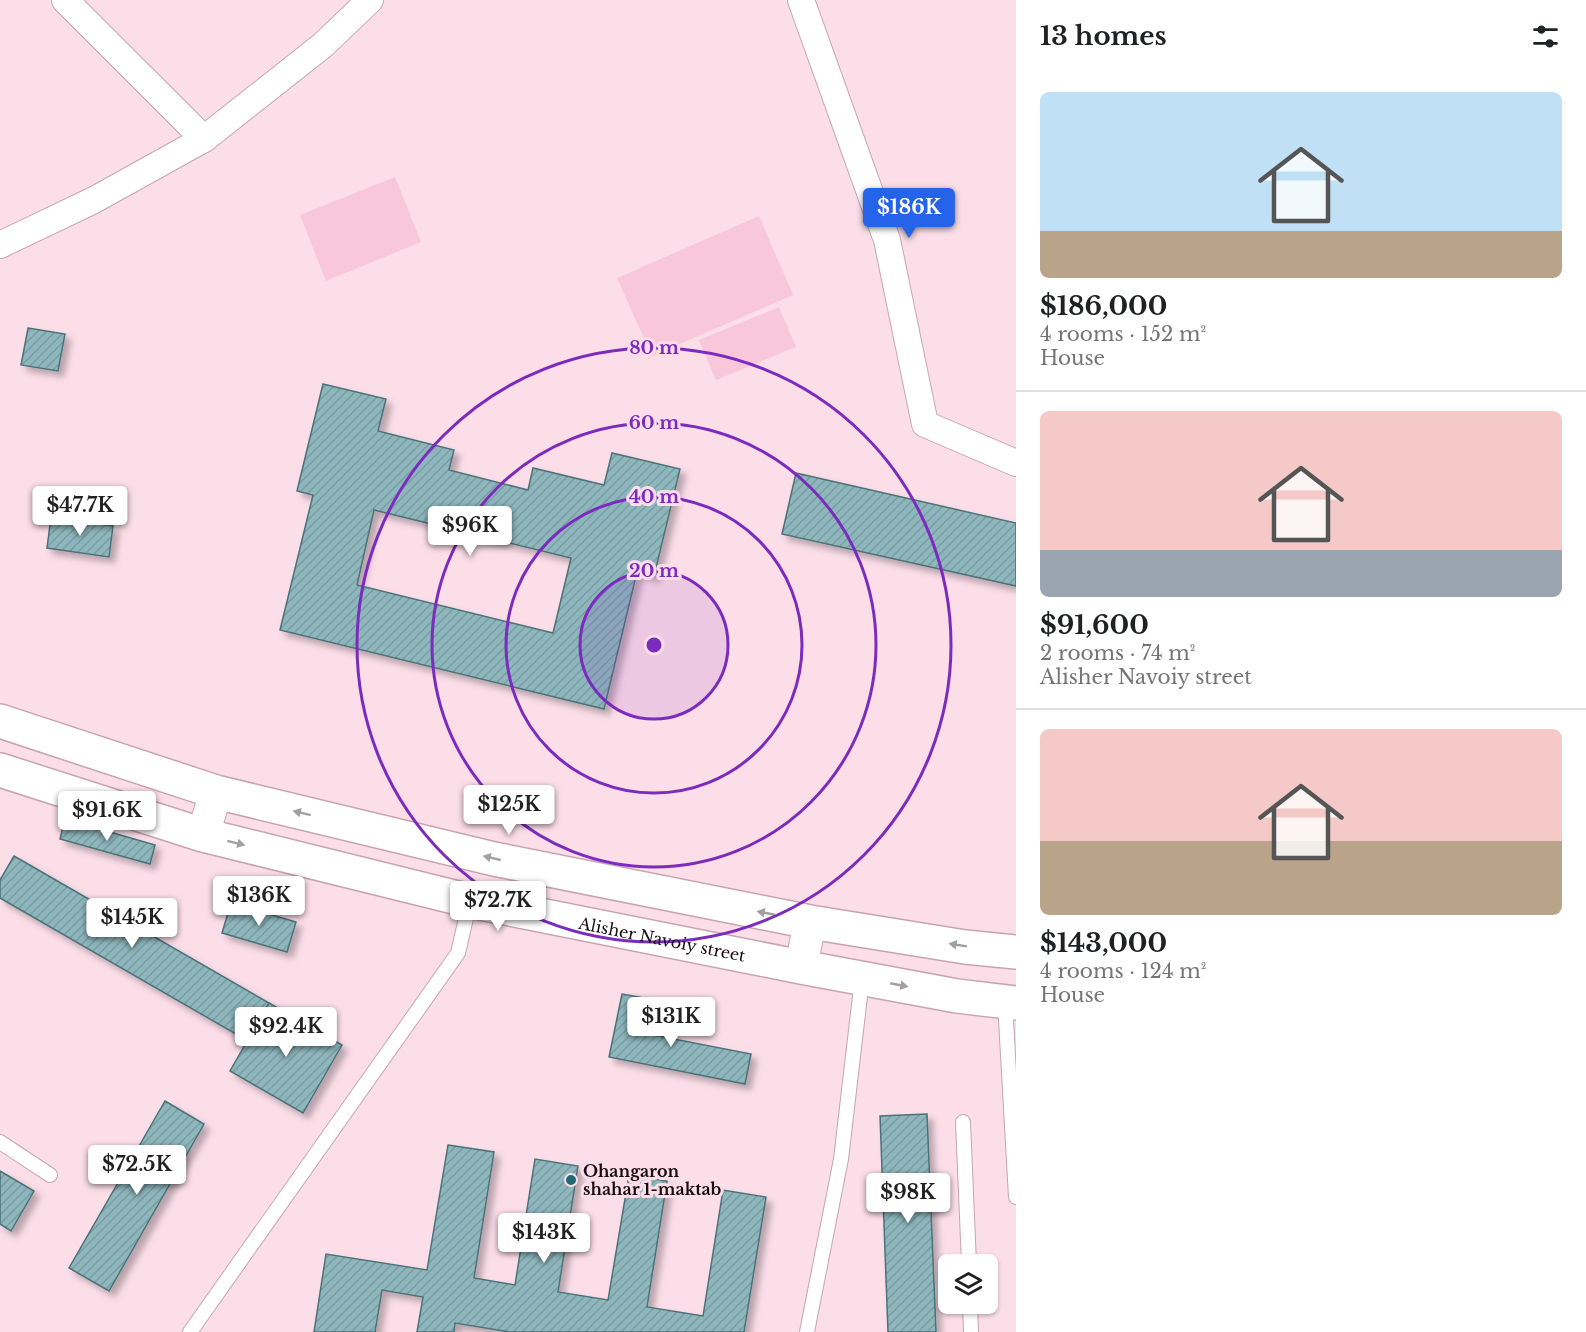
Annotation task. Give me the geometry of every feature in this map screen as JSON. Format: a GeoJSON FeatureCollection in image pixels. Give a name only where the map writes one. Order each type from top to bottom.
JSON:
{"type":"FeatureCollection","features":[{"type":"Feature","properties":{"kind":"main road"},"geometry":{"type":"LineString","coordinates":[[0,721],[216,792],[494,859],[810,922],[1016,952]]}},
{"type":"Feature","properties":{"kind":"main road","name":"Alisher Navoiy street"},"geometry":{"type":"LineString","coordinates":[[0,770],[203,835],[470,901],[801,967],[957,996],[1011,1003]]}},
{"type":"Feature","properties":{"kind":"street"},"geometry":{"type":"LineString","coordinates":[[65,0],[204,139]]}},
{"type":"Feature","properties":{"kind":"street"},"geometry":{"type":"LineString","coordinates":[[0,245],[94,200],[204,139],[323,45],[370,0]]}},
{"type":"Feature","properties":{"kind":"street"},"geometry":{"type":"LineString","coordinates":[[801,0],[887,240],[925,424],[1016,464]]}},
{"type":"Feature","properties":{"kind":"street"},"geometry":{"type":"LineString","coordinates":[[203,835],[216,792]]}},
{"type":"Feature","properties":{"kind":"street"},"geometry":{"type":"LineString","coordinates":[[801,967],[810,922]]}},
{"type":"Feature","properties":{"kind":"lane"},"geometry":{"type":"LineString","coordinates":[[190,1332],[458,953],[470,901]]}},
{"type":"Feature","properties":{"kind":"lane"},"geometry":{"type":"LineString","coordinates":[[807,1332],[841,1159],[862,978]]}},
{"type":"Feature","properties":{"kind":"lane"},"geometry":{"type":"LineString","coordinates":[[1011,1003],[1016,1197]]}},
{"type":"Feature","properties":{"kind":"lane"},"geometry":{"type":"LineString","coordinates":[[963,1122],[969,1254]]}},
{"type":"Feature","properties":{"kind":"lane"},"geometry":{"type":"LineString","coordinates":[[0,1142],[50,1175]]}},
{"type":"Feature","properties":{"kind":"lane"},"geometry":{"type":"LineString","coordinates":[[970,1314],[971,1332]]}},
{"type":"Feature","properties":{"kind":"shaded area"},"geometry":{"type":"Polygon","coordinates":[[[395,177],[421,242],[326,281],[300,215],[395,177]]]}},
{"type":"Feature","properties":{"kind":"shaded area"},"geometry":{"type":"Polygon","coordinates":[[[759,216],[793,295],[652,356],[617,278],[759,216]]]}},
{"type":"Feature","properties":{"kind":"shaded area"},"geometry":{"type":"Polygon","coordinates":[[[779,307],[796,347],[716,380],[699,340],[779,307]]]}},
{"type":"Feature","properties":{"kind":"building"},"geometry":{"type":"Polygon","coordinates":[[[28,328],[65,334],[58,371],[21,365],[28,328]]]}},
{"type":"Feature","properties":{"kind":"building"},"geometry":{"type":"Polygon","coordinates":[[[323,384],[386,399],[378,431],[454,450],[449,470],[528,490],[533,468],[604,485],[612,453],[680,469],[654,576],[637,572],[604,709],[280,630],[313,495],[297,491],[323,384]],[[374,510],[357,585],[553,633],[571,558],[374,510]]]}},
{"type":"Feature","properties":{"kind":"building"},"geometry":{"type":"Polygon","coordinates":[[[796,473],[1016,523],[1016,586],[782,534],[796,473]]]}},
{"type":"Feature","properties":{"kind":"building"},"geometry":{"type":"Polygon","coordinates":[[[51,517],[113,526],[109,557],[47,548],[51,517]]]}},
{"type":"Feature","properties":{"kind":"building"},"geometry":{"type":"Polygon","coordinates":[[[65,819],[155,845],[150,864],[60,839],[65,819]]]}},
{"type":"Feature","properties":{"kind":"building"},"geometry":{"type":"Polygon","coordinates":[[[14,856],[269,1003],[248,1041],[0,898],[0,880],[14,856]]]}},
{"type":"Feature","properties":{"kind":"building"},"geometry":{"type":"Polygon","coordinates":[[[231,903],[296,922],[287,952],[222,933],[231,903]]]}},
{"type":"Feature","properties":{"kind":"building"},"geometry":{"type":"Polygon","coordinates":[[[622,994],[650,999],[643,1033],[751,1054],[745,1084],[609,1057],[622,994]]]}},
{"type":"Feature","properties":{"kind":"building"},"geometry":{"type":"Polygon","coordinates":[[[269,1003],[342,1045],[303,1113],[230,1071],[269,1003]]]}},
{"type":"Feature","properties":{"kind":"building"},"geometry":{"type":"Polygon","coordinates":[[[165,1101],[204,1124],[109,1291],[69,1268],[165,1101]]]}},
{"type":"Feature","properties":{"kind":"building"},"geometry":{"type":"Polygon","coordinates":[[[927,1114],[936,1332],[888,1332],[880,1116],[927,1114]]]}},
{"type":"Feature","properties":{"kind":"building"},"geometry":{"type":"Polygon","coordinates":[[[448,1145],[494,1152],[474,1278],[515,1285],[535,1159],[578,1166],[558,1292],[608,1300],[629,1175],[667,1181],[647,1307],[703,1316],[723,1190],[766,1197],[744,1332],[510,1332],[455,1323],[454,1332],[417,1332],[423,1297],[382,1290],[375,1332],[314,1332],[326,1254],[427,1270],[448,1145]]]}},
{"type":"Feature","properties":{"kind":"building"},"geometry":{"type":"Polygon","coordinates":[[[0,1171],[34,1191],[11,1231],[0,1224],[0,1171]]]}},
{"type":"Feature","properties":{"kind":"place","name":"Ohangaron shahar 1-maktab"},"geometry":{"type":"Point","coordinates":[571,1180]}}]}
